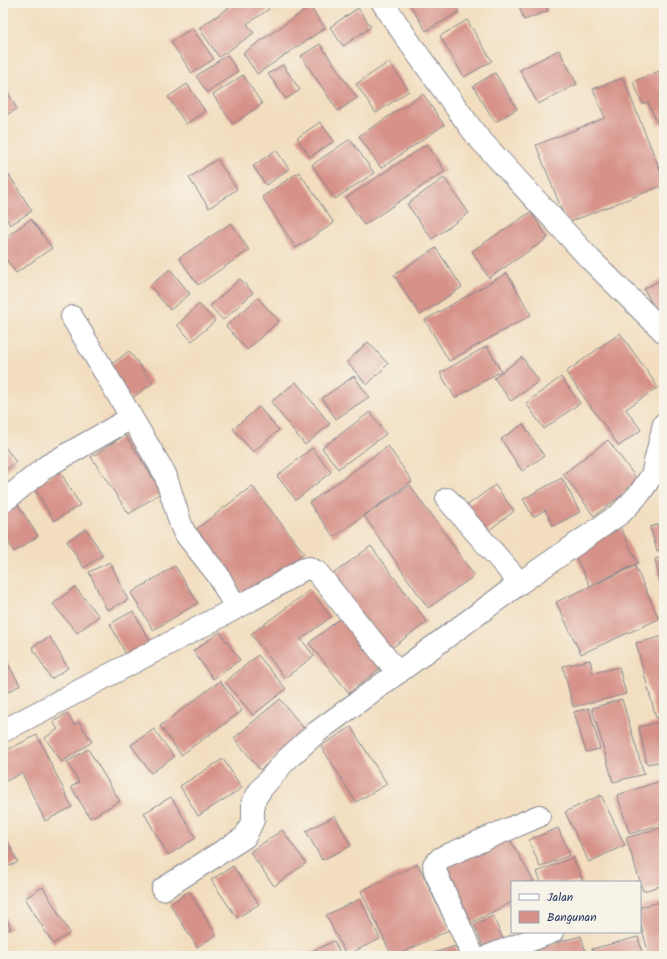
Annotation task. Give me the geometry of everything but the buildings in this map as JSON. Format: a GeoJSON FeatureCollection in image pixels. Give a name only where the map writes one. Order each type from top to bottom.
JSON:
{"type":"FeatureCollection","features":[{"type":"Feature","properties":{"kind":"street"},"geometry":{"type":"LineString","coordinates":[[383,3],[476,135],[590,259],[664,332]]}},
{"type":"Feature","properties":{"kind":"street"},"geometry":{"type":"LineString","coordinates":[[72,317],[165,474],[184,532],[218,575],[236,608]]}},
{"type":"Feature","properties":{"kind":"street"},"geometry":{"type":"LineString","coordinates":[[3,501],[47,466],[131,418]]}},
{"type":"Feature","properties":{"kind":"street"},"geometry":{"type":"LineString","coordinates":[[163,889],[245,837],[253,820],[253,802],[261,789],[285,761],[317,732],[520,583],[621,513],[640,493],[652,475],[664,424]]}},
{"type":"Feature","properties":{"kind":"street"},"geometry":{"type":"LineString","coordinates":[[447,499],[520,583]]}},
{"type":"Feature","properties":{"kind":"street"},"geometry":{"type":"LineString","coordinates":[[3,731],[236,608],[302,570],[309,568],[317,572],[398,673]]}},
{"type":"Feature","properties":{"kind":"street"},"geometry":{"type":"LineString","coordinates":[[473,956],[435,872],[434,866],[441,858],[539,816]]}},
{"type":"Feature","properties":{"kind":"street"},"geometry":{"type":"LineString","coordinates":[[489,956],[549,933]]}}]}
